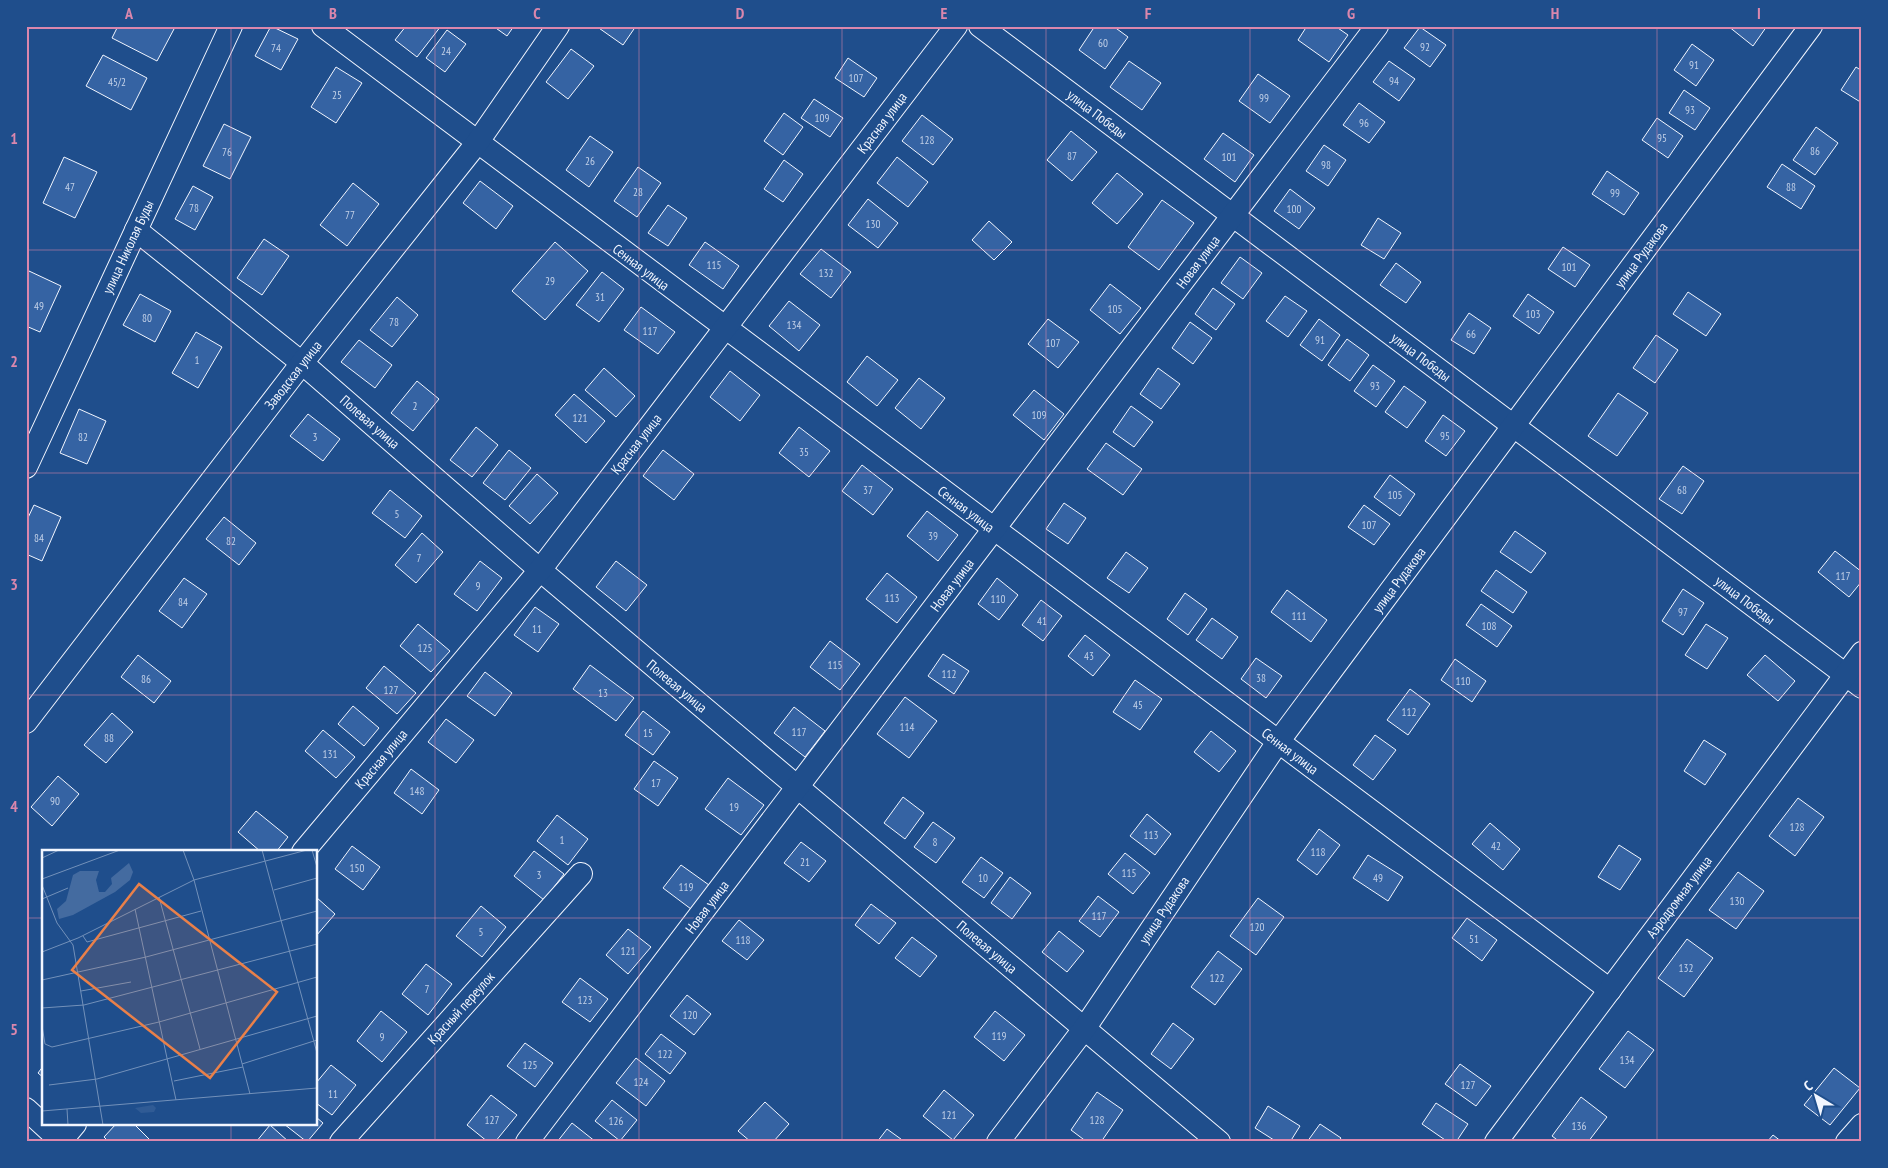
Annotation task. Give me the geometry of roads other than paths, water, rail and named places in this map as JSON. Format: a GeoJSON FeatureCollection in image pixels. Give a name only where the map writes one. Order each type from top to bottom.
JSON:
{"type":"FeatureCollection","features":[{"type":"Feature","properties":{"kind":"street","name":"улица Николая Буды"},"geometry":{"type":"LineString","coordinates":[[26,467],[231,26]]}},
{"type":"Feature","properties":{"kind":"street","name":"Сенная улица"},"geometry":{"type":"LineString","coordinates":[[323,26],[476,143],[1610,990]]}},
{"type":"Feature","properties":{"kind":"street","name":"Заводская улица"},"geometry":{"type":"LineString","coordinates":[[26,722],[302,363],[476,143],[558,26]]}},
{"type":"Feature","properties":{"kind":"street","name":"Красная улица"},"geometry":{"type":"LineString","coordinates":[[305,850],[540,570],[956,26]]}},
{"type":"Feature","properties":{"kind":"street","name":"улица Победы"},"geometry":{"type":"LineString","coordinates":[[980,26],[1854,681]]}},
{"type":"Feature","properties":{"kind":"street","name":"Новая улица"},"geometry":{"type":"LineString","coordinates":[[527,1142],[1377,26]]}},
{"type":"Feature","properties":{"kind":"street","name":"улица Рудакова"},"geometry":{"type":"LineString","coordinates":[[998,1142],[1084,1029],[1278,742],[1811,26]]}},
{"type":"Feature","properties":{"kind":"street","name":"Полевая улица"},"geometry":{"type":"LineString","coordinates":[[136,230],[302,363],[540,570],[1219,1142]]}},
{"type":"Feature","properties":{"kind":"street","name":"Аэродромная улица"},"geometry":{"type":"LineString","coordinates":[[1496,1142],[1610,990],[1854,681],[1862,652]]}},
{"type":"Feature","properties":{"kind":"street","name":"Красный переулок"},"geometry":{"type":"LineString","coordinates":[[340,1142],[581,874]]}},
{"type":"Feature","properties":{"kind":"street"},"geometry":{"type":"LineString","coordinates":[[26,1109],[42,1121]]}},
{"type":"Feature","properties":{"kind":"street"},"geometry":{"type":"LineString","coordinates":[[1847,1142],[1862,1125]]}},
{"type":"Feature","properties":{"kind":"street"},"geometry":{"type":"LineString","coordinates":[[49,1126],[64,1137]]}}]}
